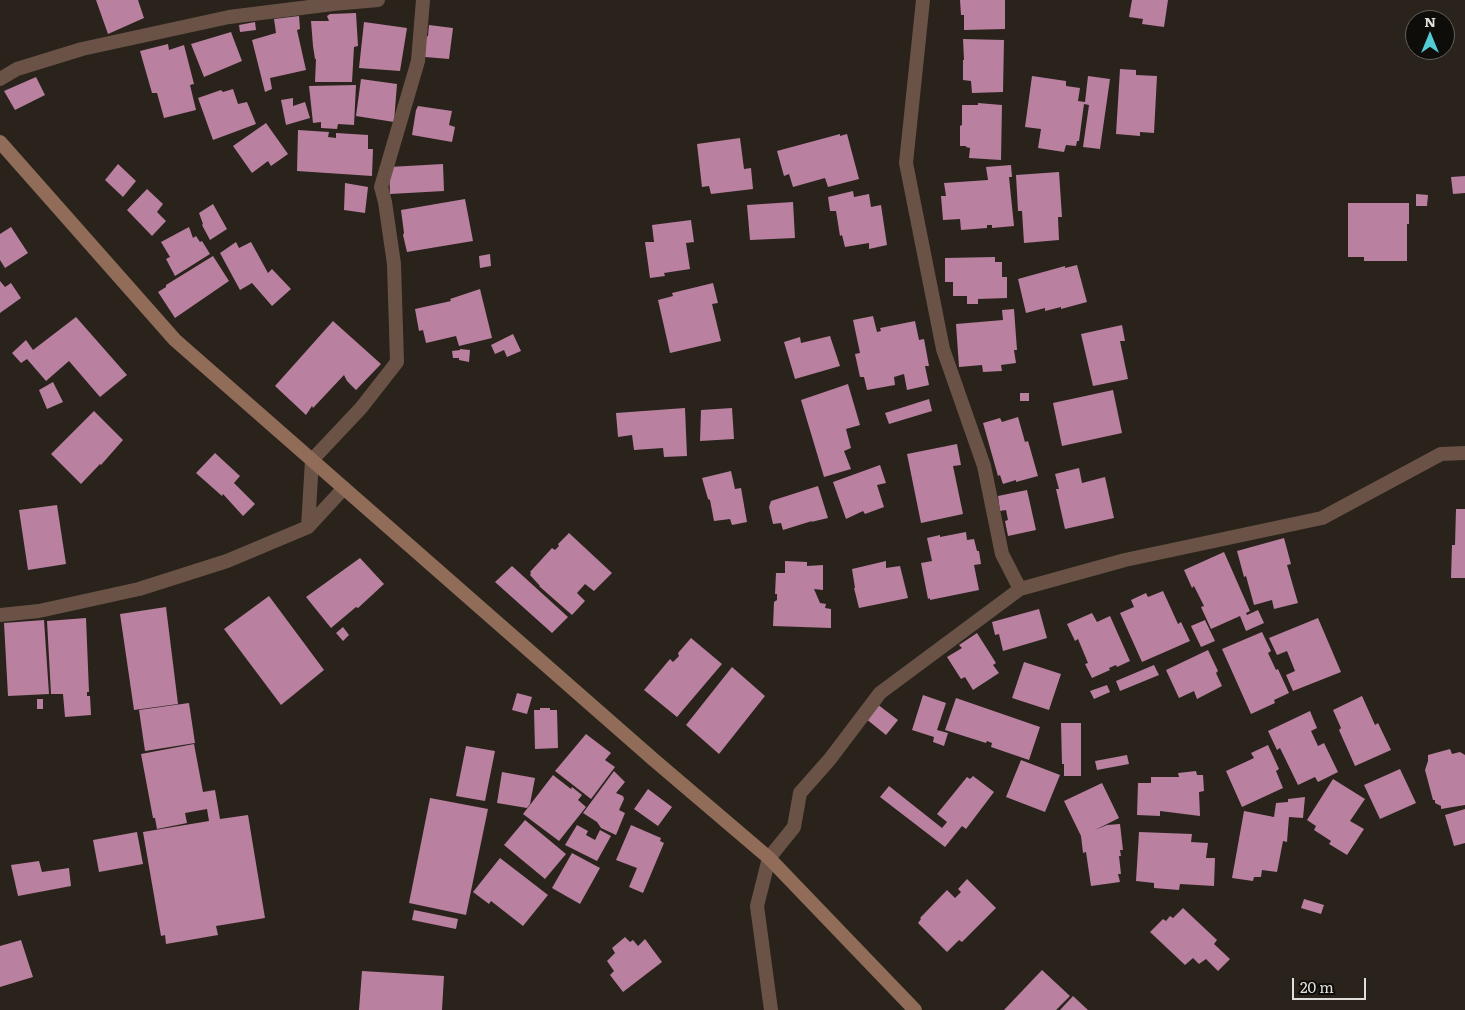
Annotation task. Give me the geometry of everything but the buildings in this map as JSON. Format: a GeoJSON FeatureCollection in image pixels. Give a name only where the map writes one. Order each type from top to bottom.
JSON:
{"type":"FeatureCollection","features":[{"type":"Feature","properties":{"kind":"main road"},"geometry":{"type":"LineString","coordinates":[[0,142],[175,340],[654,760],[770,858],[915,1010]]}},
{"type":"Feature","properties":{"kind":"street"},"geometry":{"type":"LineString","coordinates":[[0,79],[17,69],[82,49],[229,17],[378,0]]}},
{"type":"Feature","properties":{"kind":"street"},"geometry":{"type":"LineString","coordinates":[[308,527],[312,460],[361,408],[397,362],[394,264],[381,187],[418,61],[423,0]]}},
{"type":"Feature","properties":{"kind":"street"},"geometry":{"type":"LineString","coordinates":[[923,0],[906,163],[943,349],[984,466],[1002,554],[1020,589]]}},
{"type":"Feature","properties":{"kind":"street"},"geometry":{"type":"LineString","coordinates":[[771,1010],[757,906],[770,858],[794,827],[800,794],[830,759],[880,693],[1020,589],[1125,560],[1322,518],[1440,454],[1465,453]]}},
{"type":"Feature","properties":{"kind":"street"},"geometry":{"type":"LineString","coordinates":[[0,615],[39,611],[138,589],[227,562],[308,527],[344,488]]}}]}
